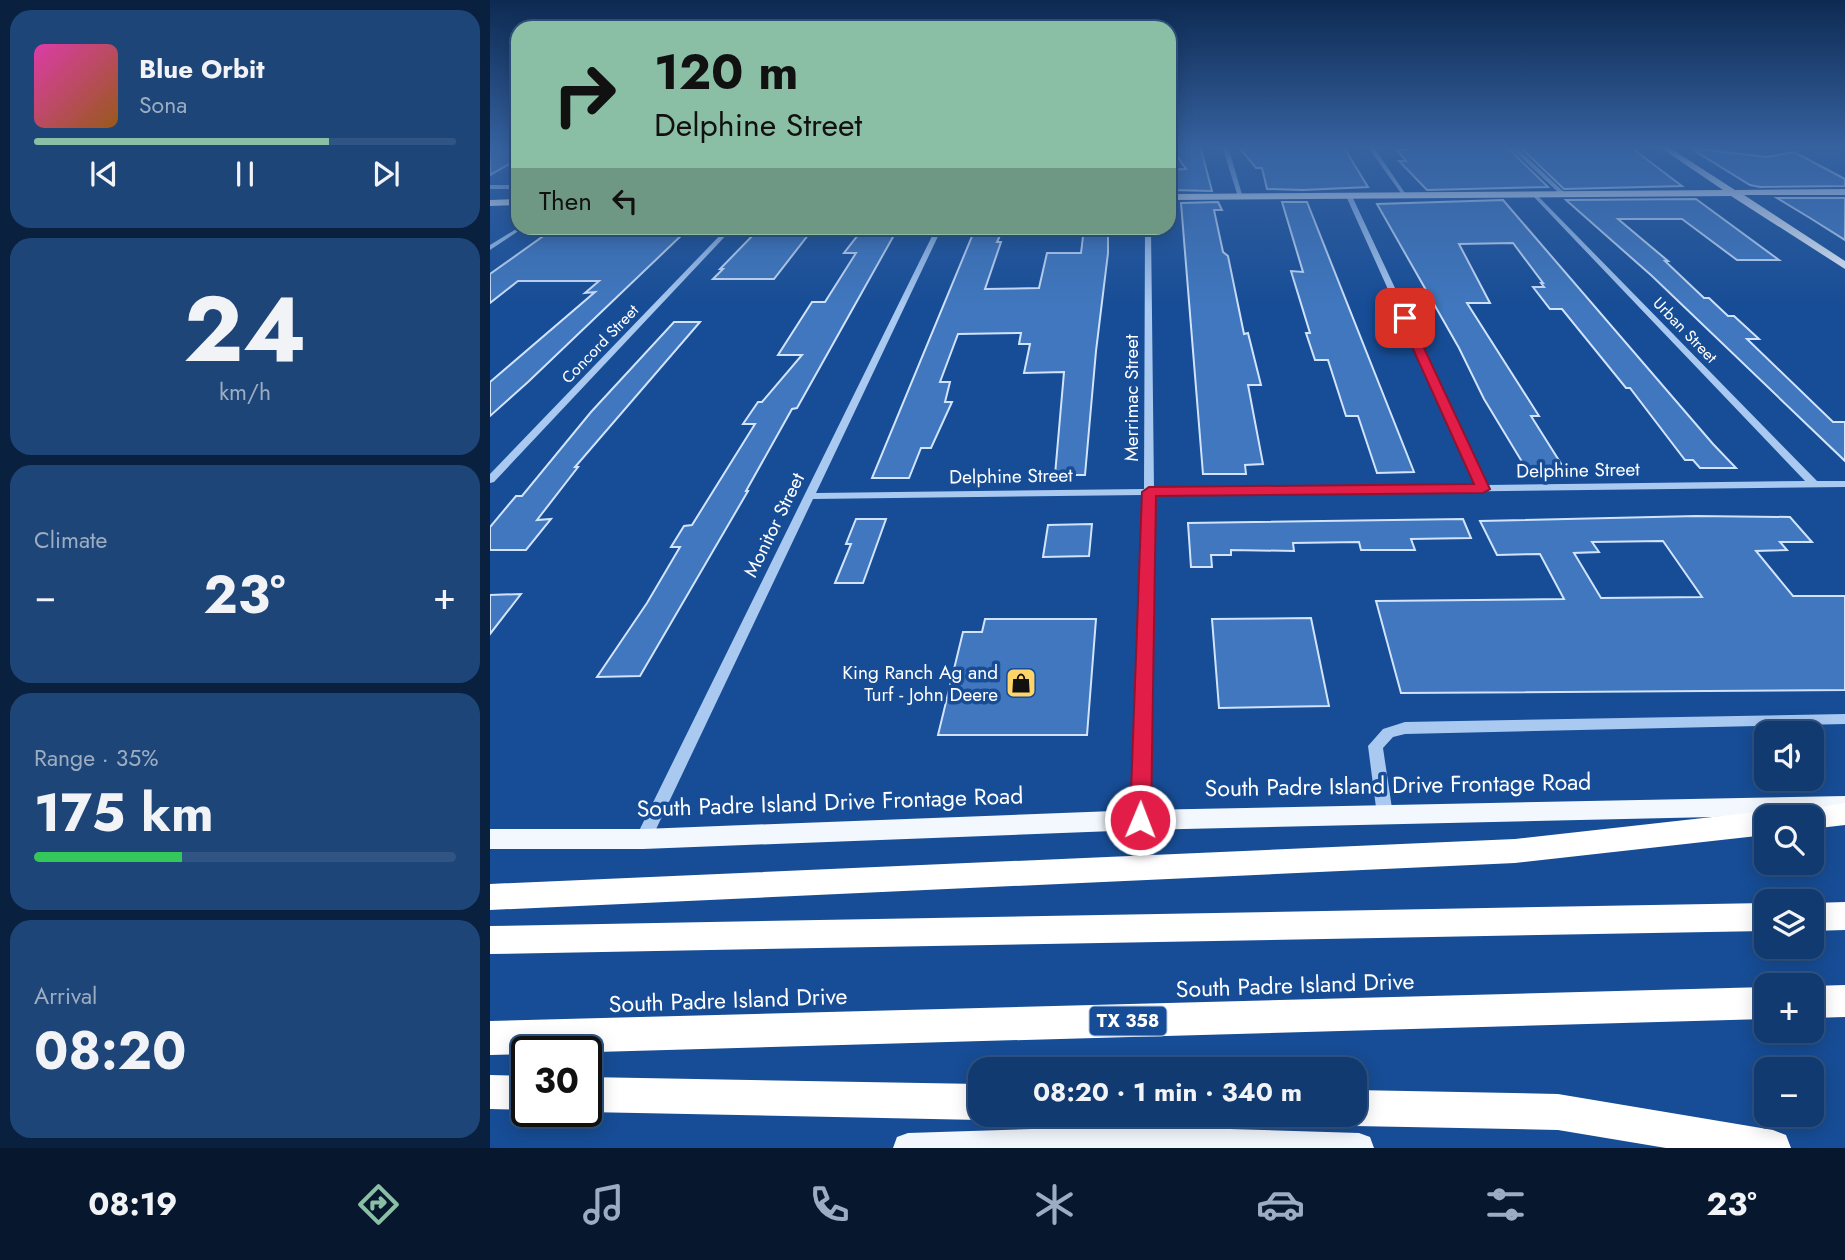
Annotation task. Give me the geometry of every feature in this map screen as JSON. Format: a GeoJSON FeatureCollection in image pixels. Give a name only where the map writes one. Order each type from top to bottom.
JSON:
{"type":"FeatureCollection","features":[{"type":"Feature","properties":{"kind":"highway"},"geometry":{"type":"LineString","coordinates":[[1824,816],[1845,814]]}},
{"type":"Feature","properties":{"kind":"highway"},"geometry":{"type":"LineString","coordinates":[[490,897],[1514,851],[1754,824]]}},
{"type":"Feature","properties":{"kind":"highway"},"geometry":{"type":"LineString","coordinates":[[1824,917],[1845,916]]}},
{"type":"Feature","properties":{"kind":"highway"},"geometry":{"type":"LineString","coordinates":[[490,940],[1754,917]]}},
{"type":"Feature","properties":{"kind":"highway"},"geometry":{"type":"LineString","coordinates":[[1824,1002],[1845,1001]]}},
{"type":"Feature","properties":{"kind":"highway","name":"South Padre Island Drive"},"geometry":{"type":"LineString","coordinates":[[490,1038],[1754,1003]]}},
{"type":"Feature","properties":{"kind":"highway"},"geometry":{"type":"LineString","coordinates":[[490,1093],[511,1093]]}},
{"type":"Feature","properties":{"kind":"highway"},"geometry":{"type":"LineString","coordinates":[[602,1094],[968,1102]]}},
{"type":"Feature","properties":{"kind":"highway"},"geometry":{"type":"LineString","coordinates":[[1367,1108],[1558,1112],[1773,1148]]}},
{"type":"Feature","properties":{"kind":"main road"},"geometry":{"type":"LineString","coordinates":[[1747,200],[1845,266]]}},
{"type":"Feature","properties":{"kind":"main road"},"geometry":{"type":"LineString","coordinates":[[490,202],[511,201]]}},
{"type":"Feature","properties":{"kind":"main road","name":"South Padre Island Drive Frontage Road"},"geometry":{"type":"LineString","coordinates":[[490,839],[643,839],[1140,820],[1845,805]]}},
{"type":"Feature","properties":{"kind":"main road"},"geometry":{"type":"LineString","coordinates":[[908,1148],[1128,1144],[1359,1148]]}},
{"type":"Feature","properties":{"kind":"street"},"geometry":{"type":"LineString","coordinates":[[1351,200],[1483,489]]}},
{"type":"Feature","properties":{"kind":"street","name":"Urban Street"},"geometry":{"type":"LineString","coordinates":[[1539,200],[1815,485]]}},
{"type":"Feature","properties":{"kind":"street"},"geometry":{"type":"LineString","coordinates":[[490,248],[511,234]]}},
{"type":"Feature","properties":{"kind":"street","name":"Concord Street"},"geometry":{"type":"LineString","coordinates":[[490,480],[723,235]]}},
{"type":"Feature","properties":{"kind":"street","name":"Monitor Street"},"geometry":{"type":"LineString","coordinates":[[643,839],[936,235]]}},
{"type":"Feature","properties":{"kind":"street","name":"Merrimac Street"},"geometry":{"type":"LineString","coordinates":[[1140,820],[1149,492],[1148,235]]}},
{"type":"Feature","properties":{"kind":"street","name":"Delphine Street"},"geometry":{"type":"LineString","coordinates":[[808,496],[1845,484]]}},
{"type":"Feature","properties":{"kind":"street"},"geometry":{"type":"LineString","coordinates":[[1385,815],[1375,746],[1388,733],[1405,729],[1845,719]]}},
{"type":"Feature","properties":{"kind":"building"},"geometry":{"type":"Polygon","coordinates":[[[1503,200],[1736,468],[1700,468],[1693,460],[1685,460],[1630,388],[1626,388],[1562,309],[1550,309],[1533,287],[1544,287],[1543,283],[1513,243],[1459,244],[1490,303],[1467,303],[1539,416],[1531,416],[1565,470],[1527,470],[1484,399],[1459,348],[1377,204],[1503,200]]]}},
{"type":"Feature","properties":{"kind":"building"},"geometry":{"type":"Polygon","coordinates":[[[1566,200],[1697,200],[1779,260],[1737,260],[1682,219],[1618,219],[1668,261],[1665,261],[1704,298],[1709,298],[1728,316],[1734,316],[1759,339],[1747,339],[1833,422],[1845,422],[1845,461],[1652,276],[1566,200]]]}},
{"type":"Feature","properties":{"kind":"building"},"geometry":{"type":"Polygon","coordinates":[[[1780,200],[1845,200],[1845,240],[1780,200]]]}},
{"type":"Feature","properties":{"kind":"building"},"geometry":{"type":"Polygon","coordinates":[[[1218,202],[1222,210],[1214,210],[1223,252],[1228,256],[1244,334],[1248,333],[1261,385],[1248,385],[1263,464],[1245,465],[1246,474],[1203,474],[1181,203],[1218,202]]]}},
{"type":"Feature","properties":{"kind":"building"},"geometry":{"type":"Polygon","coordinates":[[[1282,202],[1307,202],[1414,472],[1377,473],[1358,416],[1346,416],[1328,360],[1315,360],[1306,333],[1310,333],[1291,271],[1303,272],[1282,202]]]}},
{"type":"Feature","properties":{"kind":"building"},"geometry":{"type":"Polygon","coordinates":[[[545,235],[682,235],[490,416],[490,382],[595,292],[585,293],[599,281],[518,281],[490,303],[490,274],[545,235]]]}},
{"type":"Feature","properties":{"kind":"building"},"geometry":{"type":"Polygon","coordinates":[[[753,235],[808,235],[774,279],[713,279],[723,269],[720,269],[753,235]]]}},
{"type":"Feature","properties":{"kind":"building"},"geometry":{"type":"Polygon","coordinates":[[[858,235],[894,235],[797,408],[792,409],[748,491],[640,676],[597,677],[647,603],[680,547],[671,547],[684,526],[692,525],[755,424],[743,424],[758,402],[762,402],[802,355],[778,355],[812,302],[825,302],[856,253],[844,253],[858,235]]]}},
{"type":"Feature","properties":{"kind":"building"},"geometry":{"type":"Polygon","coordinates":[[[973,235],[1000,235],[997,242],[1001,242],[985,289],[1039,288],[1047,253],[1081,253],[1083,235],[1108,235],[1085,475],[1055,475],[1064,372],[1024,373],[1030,344],[1019,344],[1021,333],[958,334],[940,382],[950,382],[945,402],[952,402],[931,448],[921,448],[909,478],[872,478],[973,235]]]}},
{"type":"Feature","properties":{"kind":"building"},"geometry":{"type":"Polygon","coordinates":[[[674,322],[700,322],[575,467],[578,467],[537,520],[551,519],[526,550],[490,550],[490,527],[516,496],[522,496],[591,412],[674,322]]]}},
{"type":"Feature","properties":{"kind":"building"},"geometry":{"type":"Polygon","coordinates":[[[1696,516],[1790,517],[1812,542],[1780,542],[1787,550],[1756,551],[1793,596],[1845,596],[1845,690],[1401,693],[1376,601],[1564,599],[1540,554],[1497,555],[1480,521],[1696,516]],[[1663,541],[1592,542],[1599,552],[1574,553],[1601,598],[1702,597],[1663,541]]]}},
{"type":"Feature","properties":{"kind":"building"},"geometry":{"type":"Polygon","coordinates":[[[856,519],[886,519],[863,583],[835,583],[851,544],[846,544],[856,519]]]}},
{"type":"Feature","properties":{"kind":"building"},"geometry":{"type":"Polygon","coordinates":[[[1463,519],[1471,538],[1411,539],[1415,550],[1361,550],[1359,542],[1293,543],[1294,551],[1231,550],[1231,555],[1211,555],[1212,567],[1191,567],[1188,523],[1463,519]]]}},
{"type":"Feature","properties":{"kind":"building"},"geometry":{"type":"Polygon","coordinates":[[[1092,524],[1089,556],[1043,557],[1048,525],[1092,524]]]}},
{"type":"Feature","properties":{"kind":"building"},"geometry":{"type":"Polygon","coordinates":[[[521,594],[490,634],[490,595],[521,594]]]}},
{"type":"Feature","properties":{"kind":"building"},"geometry":{"type":"Polygon","coordinates":[[[1311,618],[1329,706],[1219,708],[1212,619],[1311,618]]]}},
{"type":"Feature","properties":{"kind":"building","name":"King Ranch Ag and Turf - John Deere"},"geometry":{"type":"Polygon","coordinates":[[[985,619],[1096,619],[1087,735],[938,735],[963,632],[982,632],[985,619]]]}},
{"type":"Feature","properties":{"kind":"place","name":"King Ranch Ag and Turf - John Deere"},"geometry":{"type":"Point","coordinates":[1021,683]}},
{"type":"Feature","properties":{"kind":"route"},"geometry":{"type":"LineString","coordinates":[[1140,820],[1149,492],[1483,489],[1405,318]]}}]}
